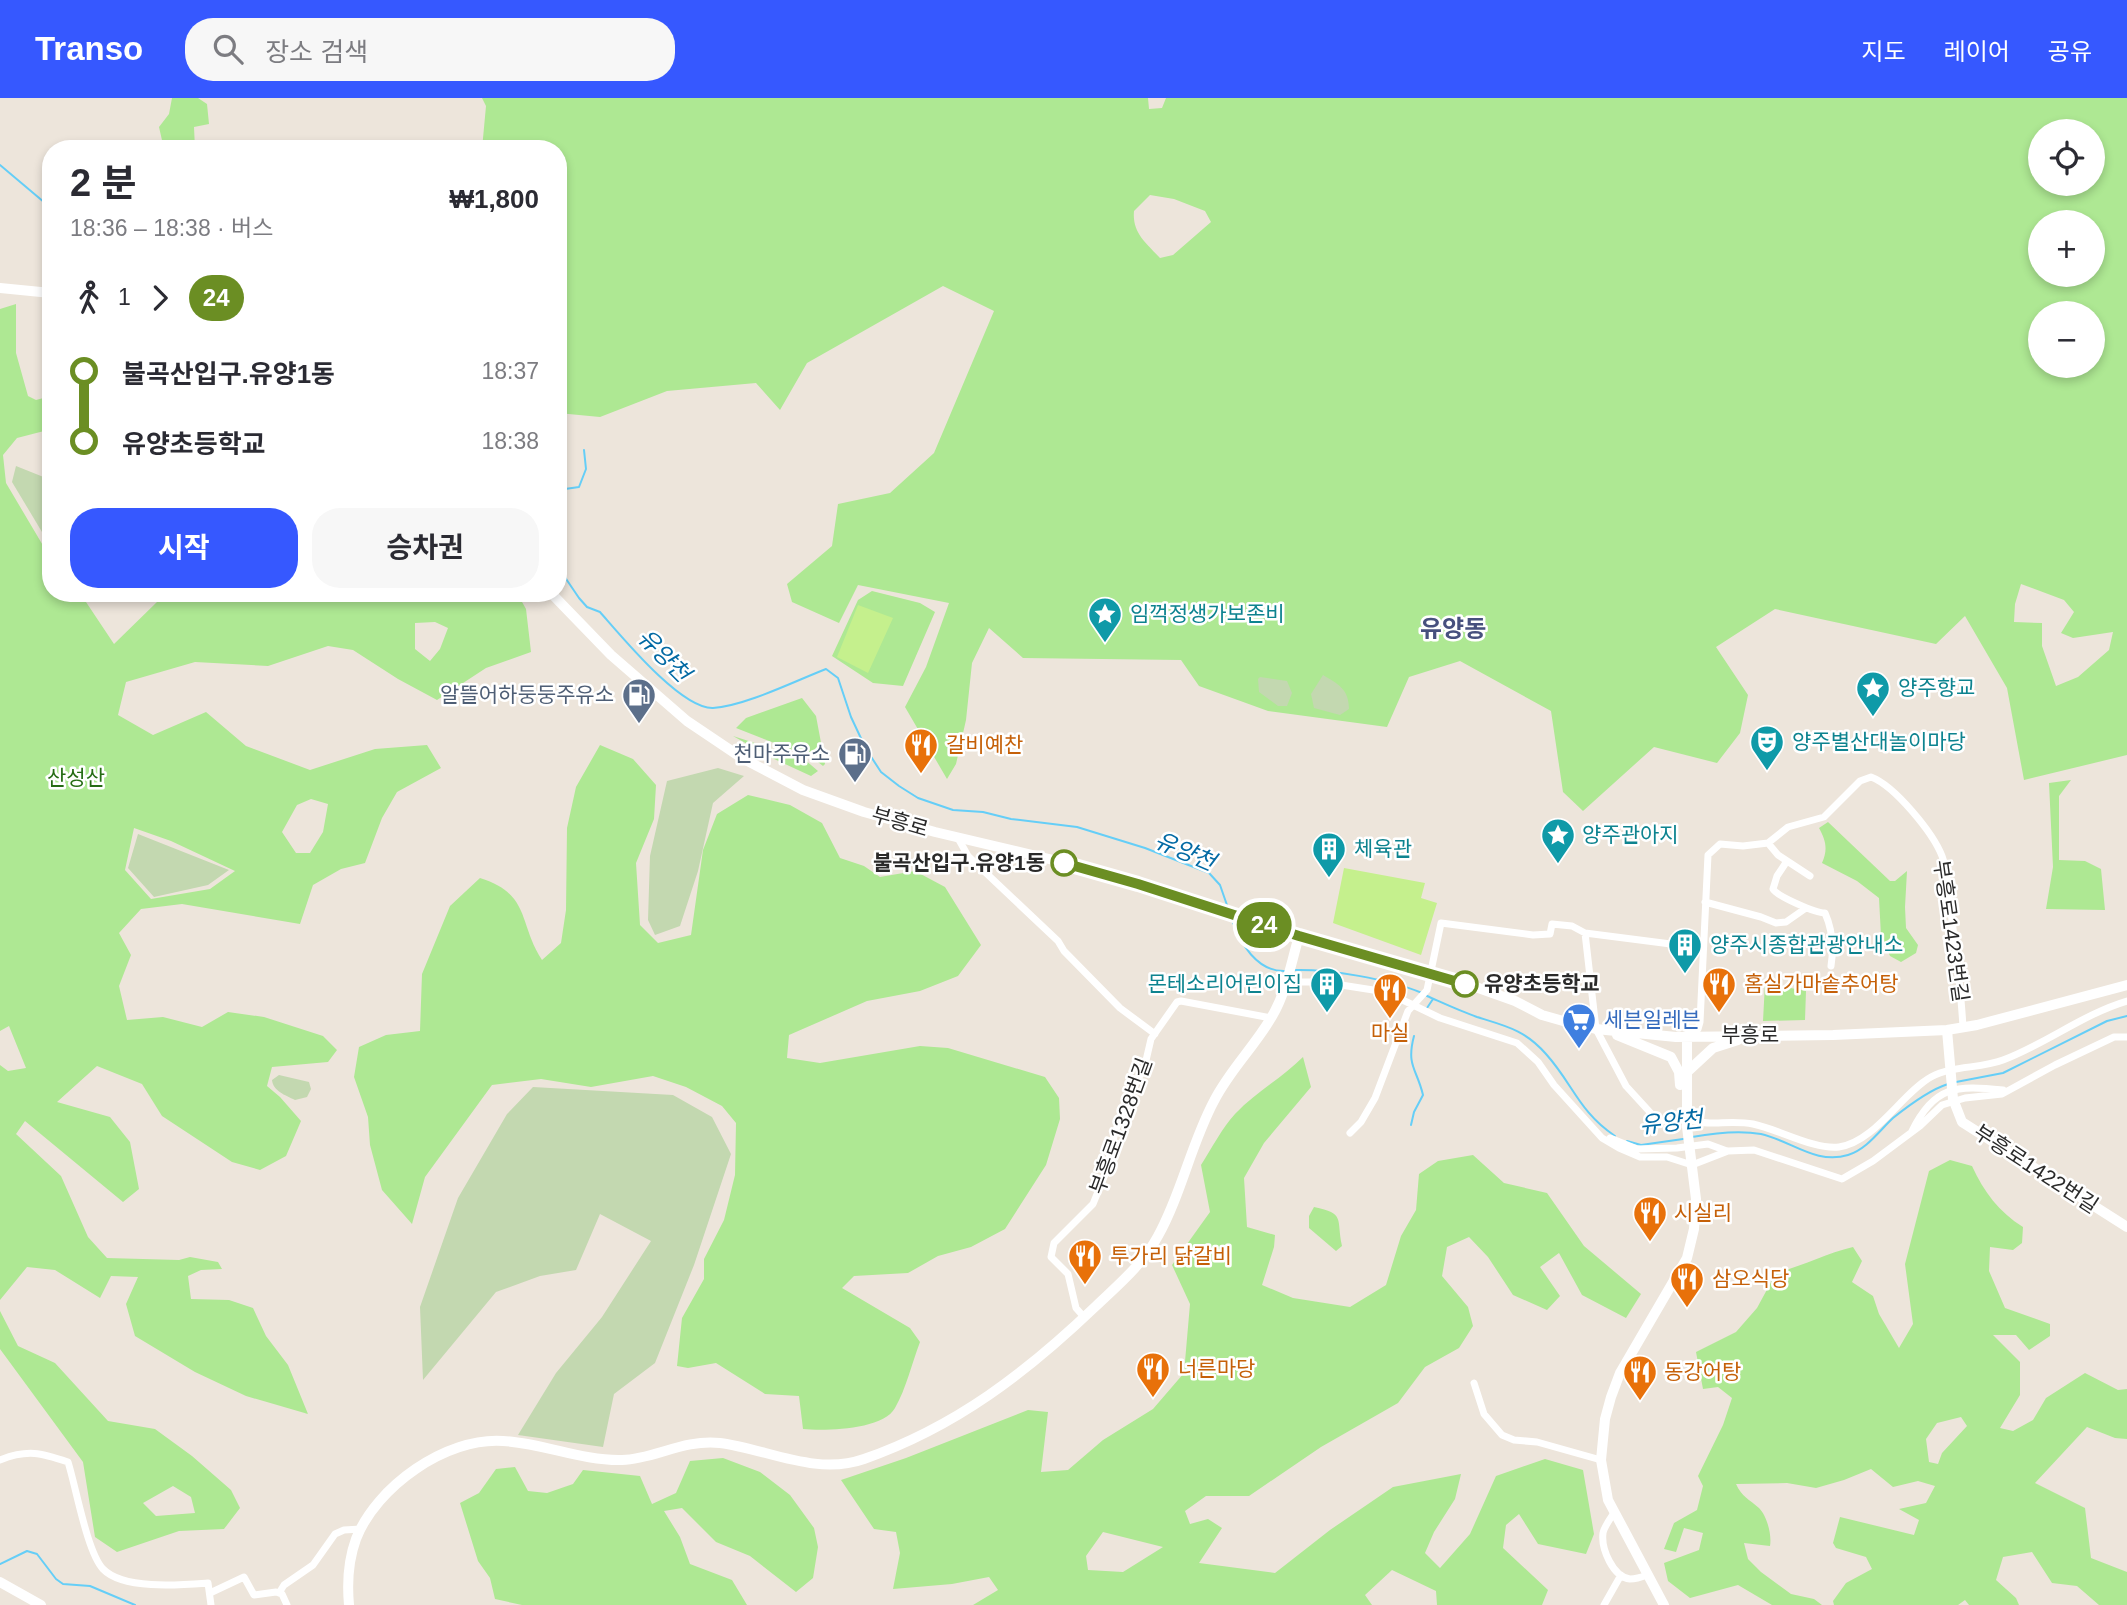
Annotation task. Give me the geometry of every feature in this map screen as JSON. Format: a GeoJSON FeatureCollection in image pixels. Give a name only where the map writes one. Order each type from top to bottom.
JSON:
{"type":"FeatureCollection","features":[{"type":"Feature","properties":{"kind":"street"},"geometry":{"type":"LineString","coordinates":[[0,288],[42,292]]}},
{"type":"Feature","properties":{"kind":"street","name":"부흥로"},"geometry":{"type":"LineString","coordinates":[[560,602],[611,655],[687,721],[742,758],[803,790],[888,819],[1091,869],[1220,912],[1430,973],[1496,994],[1542,1015],[1596,1029],[1687,1036],[1833,1035],[1947,1030],[1964,1028],[2127,985]]}},
{"type":"Feature","properties":{"kind":"street","name":"부흥로1423번길"},"geometry":{"type":"LineString","coordinates":[[1768,844],[1788,827],[1824,817],[1860,781],[1871,777],[1884,782],[1930,835],[1943,859],[1964,1028]]}},
{"type":"Feature","properties":{"kind":"street","name":"부흥로1328번길"},"geometry":{"type":"LineString","coordinates":[[958,838],[968,856],[1058,941],[1064,951],[1121,1008],[1155,1034]]}},
{"type":"Feature","properties":{"kind":"street"},"geometry":{"type":"LineString","coordinates":[[1664,1605],[1614,1513],[1605,1489],[1601,1460],[1605,1419],[1620,1373],[1689,1252],[1696,1209],[1687,1119],[1687,1036],[1698,1029],[1700,1022],[1708,855],[1720,844],[1768,844],[1810,876]]}},
{"type":"Feature","properties":{"kind":"street"},"geometry":{"type":"LineString","coordinates":[[1787,861],[1777,876],[1773,889],[1779,896],[1793,900],[1814,913],[1825,913],[1834,947],[1831,966]]}},
{"type":"Feature","properties":{"kind":"street"},"geometry":{"type":"LineString","coordinates":[[1705,902],[1761,916],[1776,923],[1786,922],[1805,908]]}},
{"type":"Feature","properties":{"kind":"street"},"geometry":{"type":"LineString","coordinates":[[1350,1133],[1361,1122],[1375,1098],[1408,1011],[1427,990],[1441,923],[1533,935],[1550,934],[1552,924],[1572,926],[1585,933],[1702,948]]}},
{"type":"Feature","properties":{"kind":"street"},"geometry":{"type":"LineString","coordinates":[[1585,933],[1596,1029],[1626,1086],[1658,1121],[1687,1119],[1706,1123],[1748,1123],[1822,1146],[1838,1147],[1854,1142],[1928,1079],[1945,1070],[1950,1072],[2000,1062],[2028,1050],[2102,1009],[2127,1001]]}},
{"type":"Feature","properties":{"kind":"street"},"geometry":{"type":"LineString","coordinates":[[349,1605],[347,1585],[350,1559],[361,1529],[373,1509],[385,1495],[417,1469],[445,1451],[477,1442],[504,1440],[601,1459],[636,1458],[690,1444],[718,1443],[800,1461],[833,1465],[862,1460],[940,1424],[997,1392],[1084,1318],[1144,1259],[1160,1233],[1214,1099],[1271,1018],[1287,979],[1299,936]]}},
{"type":"Feature","properties":{"kind":"street"},"geometry":{"type":"LineString","coordinates":[[1287,979],[1387,992],[1440,1018],[1517,1043],[1538,1062],[1556,1087],[1600,1136],[1640,1157],[1667,1157],[1692,1162],[1728,1151],[1754,1150],[1842,1179],[1873,1161],[1942,1105],[1953,1101]]}},
{"type":"Feature","properties":{"kind":"street","name":"부흥로1328번길"},"geometry":{"type":"LineString","coordinates":[[1084,1318],[1076,1308],[1068,1274],[1051,1257],[1054,1243],[1093,1204],[1106,1172],[1115,1132],[1134,1085],[1144,1069],[1151,1039],[1177,1002],[1181,1001],[1271,1018]]}},
{"type":"Feature","properties":{"kind":"street"},"geometry":{"type":"LineString","coordinates":[[1608,1030],[1671,1057],[1679,1072],[1680,1099],[1687,1119]]}},
{"type":"Feature","properties":{"kind":"street","name":"부흥로1422번길"},"geometry":{"type":"LineString","coordinates":[[1947,1030],[1953,1101],[1962,1122],[2127,1227]]}},
{"type":"Feature","properties":{"kind":"street"},"geometry":{"type":"LineString","coordinates":[[1686,1073],[1713,1048],[1758,1035]]}},
{"type":"Feature","properties":{"kind":"street","name":"부흥로1422번길"},"geometry":{"type":"LineString","coordinates":[[1953,1101],[2003,1094],[2114,1037],[2127,1037]]}},
{"type":"Feature","properties":{"kind":"street"},"geometry":{"type":"LineString","coordinates":[[1912,1132],[1919,1116],[1936,1097],[1946,1091],[1980,1088],[2008,1091]]}},
{"type":"Feature","properties":{"kind":"street"},"geometry":{"type":"LineString","coordinates":[[1600,1136],[1607,1136],[1637,1149],[1677,1149],[1708,1144],[1728,1151]]}},
{"type":"Feature","properties":{"kind":"street"},"geometry":{"type":"LineString","coordinates":[[1474,1383],[1484,1414],[1502,1435],[1601,1460]]}},
{"type":"Feature","properties":{"kind":"street"},"geometry":{"type":"LineString","coordinates":[[0,1460],[36,1451],[68,1462],[90,1542],[105,1572],[134,1582],[180,1585],[208,1583],[211,1605]]}},
{"type":"Feature","properties":{"kind":"street"},"geometry":{"type":"LineString","coordinates":[[1614,1513],[1603,1532],[1604,1548],[1609,1560],[1621,1576],[1631,1579],[1647,1575]]}},
{"type":"Feature","properties":{"kind":"street"},"geometry":{"type":"LineString","coordinates":[[279,1593],[284,1584],[313,1565],[335,1534],[344,1530],[361,1529]]}},
{"type":"Feature","properties":{"kind":"street"},"geometry":{"type":"LineString","coordinates":[[1604,1605],[1621,1576]]}},
{"type":"Feature","properties":{"kind":"street"},"geometry":{"type":"LineString","coordinates":[[210,1592],[244,1577],[254,1595],[279,1593],[287,1605]]}},
{"type":"Feature","properties":{"kind":"street"},"geometry":{"type":"LineString","coordinates":[[0,1582],[41,1605]]}},
{"type":"Feature","properties":{"kind":"green space"},"geometry":{"type":"Polygon","coordinates":[[[172,98],[198,98],[207,104],[209,124],[194,127],[195,140],[162,140],[159,127],[169,114],[172,98]]]}},
{"type":"Feature","properties":{"kind":"green space"},"geometry":{"type":"Polygon","coordinates":[[[482,98],[1148,98],[1149,109],[1162,108],[1166,98],[2127,98],[2127,755],[2024,780],[2007,688],[1965,616],[1936,644],[1775,609],[1716,647],[1748,695],[1740,733],[1717,763],[1654,747],[1583,811],[1563,792],[1551,711],[1460,661],[1409,677],[1387,727],[1268,711],[1199,686],[1181,660],[1023,658],[989,628],[972,663],[966,720],[956,764],[947,779],[905,707],[926,667],[949,603],[858,585],[839,623],[792,602],[787,584],[832,546],[838,504],[890,493],[934,453],[994,311],[943,286],[807,363],[780,410],[756,383],[667,391],[600,417],[567,414],[567,140],[483,140],[486,106],[482,98]],[[1150,195],[1134,211],[1138,232],[1160,258],[1173,255],[1211,222],[1205,211],[1174,199],[1150,195]],[[2021,584],[2015,604],[2014,622],[2042,623],[2042,646],[2056,686],[2078,677],[2109,650],[2113,632],[2073,638],[2061,633],[2074,612],[2064,600],[2021,584]]]}},
{"type":"Feature","properties":{"kind":"green space","name":"산성산"},"geometry":{"type":"Polygon","coordinates":[[[16,304],[16,353],[28,396],[36,400],[42,398],[42,432],[17,438],[3,455],[6,483],[42,544],[42,602],[86,602],[114,644],[157,602],[522,602],[526,609],[531,652],[486,668],[437,700],[353,650],[328,646],[268,666],[195,662],[126,682],[118,715],[153,735],[206,712],[246,746],[310,770],[375,749],[427,745],[441,768],[397,792],[382,818],[365,863],[341,869],[313,885],[300,924],[182,904],[141,909],[119,933],[131,955],[119,986],[127,1020],[163,1017],[202,1027],[228,1012],[264,1017],[323,1036],[337,1050],[328,1062],[272,1067],[267,1086],[301,1121],[286,1156],[260,1170],[232,1162],[162,1116],[142,1084],[97,1066],[57,1102],[110,1117],[130,1142],[139,1189],[123,1202],[25,1121],[16,1134],[61,1176],[88,1237],[107,1258],[179,1260],[190,1257],[218,1262],[222,1269],[201,1270],[188,1276],[191,1299],[229,1300],[253,1308],[266,1336],[288,1365],[308,1414],[246,1396],[195,1372],[135,1336],[126,1304],[138,1277],[111,1276],[100,1298],[55,1270],[27,1267],[0,1300],[0,1065],[8,1071],[26,1068],[9,1026],[0,1031],[0,309],[16,304]],[[435,622],[415,623],[415,649],[430,661],[440,649],[448,628],[435,622]],[[311,799],[297,805],[282,832],[296,853],[310,853],[323,832],[328,804],[311,799]],[[134,828],[125,870],[151,899],[210,889],[235,871],[171,841],[134,828]]]}},
{"type":"Feature","properties":{"kind":"green space"},"geometry":{"type":"Polygon","coordinates":[[[16,466],[42,476],[42,532],[12,482],[16,466]]]}},
{"type":"Feature","properties":{"kind":"green space"},"geometry":{"type":"Polygon","coordinates":[[[872,591],[920,603],[935,612],[903,686],[873,683],[832,656],[858,600],[872,591]]]}},
{"type":"Feature","properties":{"kind":"green space"},"geometry":{"type":"Polygon","coordinates":[[[858,605],[893,618],[868,673],[837,657],[858,605]]]}},
{"type":"Feature","properties":{"kind":"green space"},"geometry":{"type":"Polygon","coordinates":[[[1323,675],[1345,692],[1349,709],[1340,715],[1314,708],[1311,694],[1323,675]]]}},
{"type":"Feature","properties":{"kind":"green space"},"geometry":{"type":"Polygon","coordinates":[[[1260,677],[1287,681],[1292,693],[1287,706],[1278,706],[1259,692],[1260,677]]]}},
{"type":"Feature","properties":{"kind":"green space"},"geometry":{"type":"Polygon","coordinates":[[[802,698],[816,716],[825,764],[823,766],[813,758],[736,728],[746,718],[802,698]]]}},
{"type":"Feature","properties":{"kind":"green space"},"geometry":{"type":"Polygon","coordinates":[[[733,736],[804,759],[818,771],[811,776],[733,736]]]}},
{"type":"Feature","properties":{"kind":"green space"},"geometry":{"type":"Polygon","coordinates":[[[600,745],[633,759],[656,785],[654,819],[636,863],[640,925],[658,943],[691,935],[703,850],[717,814],[748,795],[790,805],[822,823],[840,858],[864,866],[880,877],[915,871],[945,887],[981,945],[958,976],[920,991],[867,1001],[789,1035],[787,1058],[820,1063],[920,1046],[948,1048],[1045,1077],[1059,1098],[1060,1119],[1046,1165],[1005,1229],[971,1247],[938,1256],[908,1273],[854,1276],[842,1288],[910,1328],[920,1342],[899,1401],[889,1415],[879,1421],[853,1428],[803,1429],[799,1396],[765,1394],[716,1363],[688,1368],[677,1366],[682,1318],[704,1279],[704,1259],[724,1220],[735,1175],[736,1123],[722,1106],[686,1087],[653,1076],[591,1087],[541,1079],[492,1085],[425,1177],[412,1224],[382,1190],[370,1145],[368,1117],[354,1077],[359,1047],[386,1035],[420,1031],[422,974],[450,906],[480,878],[508,892],[516,901],[542,960],[561,943],[566,910],[567,828],[576,787],[600,745]]]}},
{"type":"Feature","properties":{"kind":"green space"},"geometry":{"type":"Polygon","coordinates":[[[718,768],[744,776],[713,803],[698,871],[680,926],[655,935],[648,920],[650,856],[667,781],[718,768]]]}},
{"type":"Feature","properties":{"kind":"green space"},"geometry":{"type":"Polygon","coordinates":[[[2071,780],[2059,796],[2059,860],[2085,861],[2101,869],[2105,910],[2046,909],[2053,867],[2049,783],[2071,780]]]}},
{"type":"Feature","properties":{"kind":"green space"},"geometry":{"type":"Polygon","coordinates":[[[1828,822],[1890,881],[1895,881],[1907,871],[1906,928],[1918,945],[1916,953],[1901,962],[1890,956],[1881,936],[1879,898],[1857,881],[1822,863],[1825,845],[1819,828],[1828,822]]]}},
{"type":"Feature","properties":{"kind":"green space"},"geometry":{"type":"Polygon","coordinates":[[[138,834],[229,870],[208,885],[154,897],[128,868],[138,834]]]}},
{"type":"Feature","properties":{"kind":"green space"},"geometry":{"type":"Polygon","coordinates":[[[1344,868],[1425,883],[1421,898],[1437,903],[1421,955],[1333,923],[1344,868]]]}},
{"type":"Feature","properties":{"kind":"green space"},"geometry":{"type":"Polygon","coordinates":[[[1765,983],[1806,991],[1805,1020],[1763,1021],[1765,983]]]}},
{"type":"Feature","properties":{"kind":"green space"},"geometry":{"type":"Polygon","coordinates":[[[1303,1057],[1311,1087],[1264,1143],[1244,1178],[1247,1227],[1275,1235],[1262,1285],[1293,1298],[1350,1307],[1386,1285],[1401,1236],[1416,1210],[1419,1174],[1438,1161],[1473,1155],[1504,1183],[1547,1193],[1584,1246],[1641,1294],[1626,1318],[1582,1295],[1559,1253],[1540,1267],[1560,1296],[1547,1310],[1513,1295],[1488,1257],[1469,1237],[1447,1247],[1442,1276],[1468,1307],[1473,1326],[1459,1348],[1425,1367],[1398,1403],[1321,1447],[1249,1496],[1206,1496],[1185,1511],[1190,1524],[1208,1519],[1222,1528],[1199,1563],[1275,1573],[1330,1530],[1393,1487],[1461,1474],[1455,1499],[1434,1532],[1425,1553],[1440,1568],[1470,1534],[1496,1476],[1545,1459],[1583,1470],[1594,1534],[1586,1554],[1538,1544],[1519,1514],[1506,1525],[1503,1548],[1548,1590],[1542,1605],[1437,1605],[1436,1591],[1392,1570],[1365,1595],[1372,1605],[973,1605],[998,1590],[989,1577],[952,1584],[893,1589],[900,1553],[896,1532],[874,1529],[841,1480],[906,1458],[1028,1410],[1048,1412],[1041,1472],[1068,1470],[1103,1440],[1153,1409],[1184,1373],[1190,1304],[1172,1265],[1210,1212],[1201,1165],[1235,1114],[1303,1057]],[[1103,1532],[1086,1556],[1088,1570],[1123,1572],[1163,1547],[1103,1532]]]}},
{"type":"Feature","properties":{"kind":"green space"},"geometry":{"type":"Polygon","coordinates":[[[279,1075],[309,1082],[311,1089],[307,1097],[295,1100],[280,1092],[272,1080],[279,1075]]]}},
{"type":"Feature","properties":{"kind":"green space"},"geometry":{"type":"Polygon","coordinates":[[[533,1087],[673,1095],[712,1117],[731,1154],[694,1265],[655,1363],[614,1394],[603,1447],[518,1435],[556,1373],[602,1317],[651,1241],[600,1214],[576,1270],[540,1276],[496,1292],[423,1380],[420,1307],[458,1198],[507,1114],[533,1087]]]}},
{"type":"Feature","properties":{"kind":"green space"},"geometry":{"type":"Polygon","coordinates":[[[1950,1160],[1972,1166],[1993,1201],[2023,1227],[2022,1243],[2013,1250],[1990,1247],[1989,1271],[2005,1308],[2050,1324],[2050,1336],[2029,1350],[2016,1335],[1993,1335],[2020,1362],[2020,1395],[2000,1428],[2013,1431],[2033,1420],[2046,1398],[2085,1373],[2118,1390],[2127,1389],[2127,1439],[2115,1438],[2087,1427],[2035,1483],[2085,1508],[2091,1558],[2127,1572],[2127,1605],[2099,1605],[2077,1586],[2052,1583],[2032,1552],[2003,1557],[1996,1580],[2016,1598],[2019,1605],[1969,1605],[1965,1600],[1958,1605],[1834,1605],[1833,1601],[1846,1583],[1872,1569],[1866,1557],[1836,1548],[1833,1543],[1840,1517],[1914,1535],[1919,1520],[1899,1509],[1926,1503],[1935,1486],[1918,1481],[1893,1487],[1871,1469],[1816,1488],[1787,1483],[1736,1484],[1743,1495],[1762,1511],[1770,1531],[1770,1546],[1744,1543],[1748,1559],[1791,1594],[1814,1599],[1822,1605],[1772,1605],[1738,1585],[1690,1598],[1668,1581],[1664,1563],[1699,1550],[1703,1533],[1684,1528],[1676,1552],[1664,1549],[1674,1523],[1697,1510],[1703,1486],[1698,1476],[1723,1425],[1732,1398],[1718,1387],[1703,1389],[1696,1352],[1736,1332],[1757,1308],[1776,1273],[1853,1247],[1862,1261],[1852,1282],[1873,1296],[1879,1314],[1899,1348],[1913,1324],[1905,1264],[1929,1171],[1950,1160]],[[1961,1417],[1937,1423],[1926,1439],[1929,1462],[1938,1464],[1942,1453],[1967,1426],[1961,1417]]]}},
{"type":"Feature","properties":{"kind":"green space"},"geometry":{"type":"Polygon","coordinates":[[[1314,1207],[1331,1212],[1338,1219],[1342,1246],[1336,1251],[1309,1228],[1309,1216],[1314,1207]]]}},
{"type":"Feature","properties":{"kind":"green space"},"geometry":{"type":"Polygon","coordinates":[[[0,1311],[18,1346],[55,1363],[108,1421],[155,1429],[192,1456],[231,1490],[240,1508],[224,1529],[179,1531],[117,1552],[95,1537],[83,1462],[0,1349],[0,1311]],[[173,1486],[143,1503],[156,1516],[195,1513],[191,1497],[173,1486]]]}},
{"type":"Feature","properties":{"kind":"green space"},"geometry":{"type":"Polygon","coordinates":[[[723,1458],[760,1472],[790,1495],[814,1528],[818,1547],[813,1578],[796,1592],[750,1556],[716,1542],[682,1508],[664,1511],[680,1537],[690,1564],[732,1580],[747,1605],[522,1605],[495,1599],[490,1578],[478,1561],[460,1503],[479,1493],[496,1469],[515,1467],[528,1491],[547,1493],[573,1484],[583,1470],[640,1476],[652,1504],[676,1493],[690,1461],[723,1458]]]}},
{"type":"Feature","properties":{"kind":"waterway","name":"유양천"},"geometry":{"type":"LineString","coordinates":[[0,165],[42,200]]}},
{"type":"Feature","properties":{"kind":"waterway"},"geometry":{"type":"LineString","coordinates":[[567,489],[579,487],[586,469],[584,450]]}},
{"type":"Feature","properties":{"kind":"waterway","name":"유양천"},"geometry":{"type":"LineString","coordinates":[[567,580],[587,607],[600,612],[653,670],[685,697],[700,705],[713,708],[740,703],[826,669],[838,678],[851,717],[866,749],[881,772],[918,798],[953,810],[1077,827],[1145,848],[1209,873],[1220,885],[1228,908]]}},
{"type":"Feature","properties":{"kind":"waterway","name":"유양천"},"geometry":{"type":"LineString","coordinates":[[1232,920],[1245,947],[1258,961],[1266,967],[1285,971]]}},
{"type":"Feature","properties":{"kind":"waterway","name":"유양천"},"geometry":{"type":"LineString","coordinates":[[1294,970],[1359,976],[1422,993]]}},
{"type":"Feature","properties":{"kind":"waterway","name":"유양천"},"geometry":{"type":"LineString","coordinates":[[1427,996],[1514,1030],[1530,1039],[1555,1065],[1593,1117],[1615,1136]]}},
{"type":"Feature","properties":{"kind":"waterway"},"geometry":{"type":"LineString","coordinates":[[1427,1008],[1433,999]]}},
{"type":"Feature","properties":{"kind":"waterway","name":"유양천"},"geometry":{"type":"LineString","coordinates":[[1956,1082],[2003,1073],[2107,1021],[2127,1016]]}},
{"type":"Feature","properties":{"kind":"waterway"},"geometry":{"type":"LineString","coordinates":[[1411,1125],[1423,1095],[1412,1061],[1414,1036]]}},
{"type":"Feature","properties":{"kind":"waterway","name":"유양천"},"geometry":{"type":"LineString","coordinates":[[1692,1137],[1726,1132],[1753,1133],[1772,1137],[1815,1155],[1848,1155],[1867,1144],[1893,1118],[1912,1104],[1948,1084]]}},
{"type":"Feature","properties":{"kind":"waterway","name":"유양천"},"geometry":{"type":"LineString","coordinates":[[1627,1141],[1641,1145],[1683,1139]]}},
{"type":"Feature","properties":{"kind":"waterway"},"geometry":{"type":"LineString","coordinates":[[0,1564],[27,1551],[37,1554],[63,1584],[90,1586],[135,1605]]}},
{"type":"Feature","properties":{"kind":"bus line","name":"24"},"geometry":{"type":"LineString","coordinates":[[1064,863],[1465,984]]}},
{"type":"Feature","properties":{"kind":"place","name":"임꺽정생가보존비"},"geometry":{"type":"Point","coordinates":[1105,644]}},
{"type":"Feature","properties":{"kind":"place","name":"양주향교"},"geometry":{"type":"Point","coordinates":[1873,718]}},
{"type":"Feature","properties":{"kind":"place","name":"알뜰어하둥둥주유소"},"geometry":{"type":"Point","coordinates":[639,725]}},
{"type":"Feature","properties":{"kind":"place","name":"양주별산대놀이마당"},"geometry":{"type":"Point","coordinates":[1767,772]}},
{"type":"Feature","properties":{"kind":"place","name":"갈비예찬"},"geometry":{"type":"Point","coordinates":[921,775]}},
{"type":"Feature","properties":{"kind":"place","name":"천마주유소"},"geometry":{"type":"Point","coordinates":[855,784]}},
{"type":"Feature","properties":{"kind":"place","name":"불곡산입구.유양1동"},"geometry":{"type":"Point","coordinates":[1064,863]}},
{"type":"Feature","properties":{"kind":"place","name":"양주관아지"},"geometry":{"type":"Point","coordinates":[1558,865]}},
{"type":"Feature","properties":{"kind":"place","name":"체육관"},"geometry":{"type":"Point","coordinates":[1329,879]}},
{"type":"Feature","properties":{"kind":"place","name":"양주시종합관광안내소"},"geometry":{"type":"Point","coordinates":[1685,975]}},
{"type":"Feature","properties":{"kind":"place","name":"유양초등학교"},"geometry":{"type":"Point","coordinates":[1465,984]}},
{"type":"Feature","properties":{"kind":"place","name":"몬테소리어린이집"},"geometry":{"type":"Point","coordinates":[1327,1014]}},
{"type":"Feature","properties":{"kind":"place","name":"홈실가마솥추어탕"},"geometry":{"type":"Point","coordinates":[1719,1014]}},
{"type":"Feature","properties":{"kind":"place","name":"마실"},"geometry":{"type":"Point","coordinates":[1390,1020]}},
{"type":"Feature","properties":{"kind":"place","name":"세븐일레븐"},"geometry":{"type":"Point","coordinates":[1579,1050]}},
{"type":"Feature","properties":{"kind":"place","name":"시실리"},"geometry":{"type":"Point","coordinates":[1650,1243]}},
{"type":"Feature","properties":{"kind":"place","name":"투가리 닭갈비"},"geometry":{"type":"Point","coordinates":[1085,1286]}},
{"type":"Feature","properties":{"kind":"place","name":"삼오식당"},"geometry":{"type":"Point","coordinates":[1687,1309]}},
{"type":"Feature","properties":{"kind":"place","name":"너른마당"},"geometry":{"type":"Point","coordinates":[1153,1399]}},
{"type":"Feature","properties":{"kind":"place","name":"동강어탕"},"geometry":{"type":"Point","coordinates":[1640,1402]}},
{"type":"Feature","properties":{"kind":"district","name":"유양동"},"geometry":{"type":"Point","coordinates":[1453,629]}}]}
